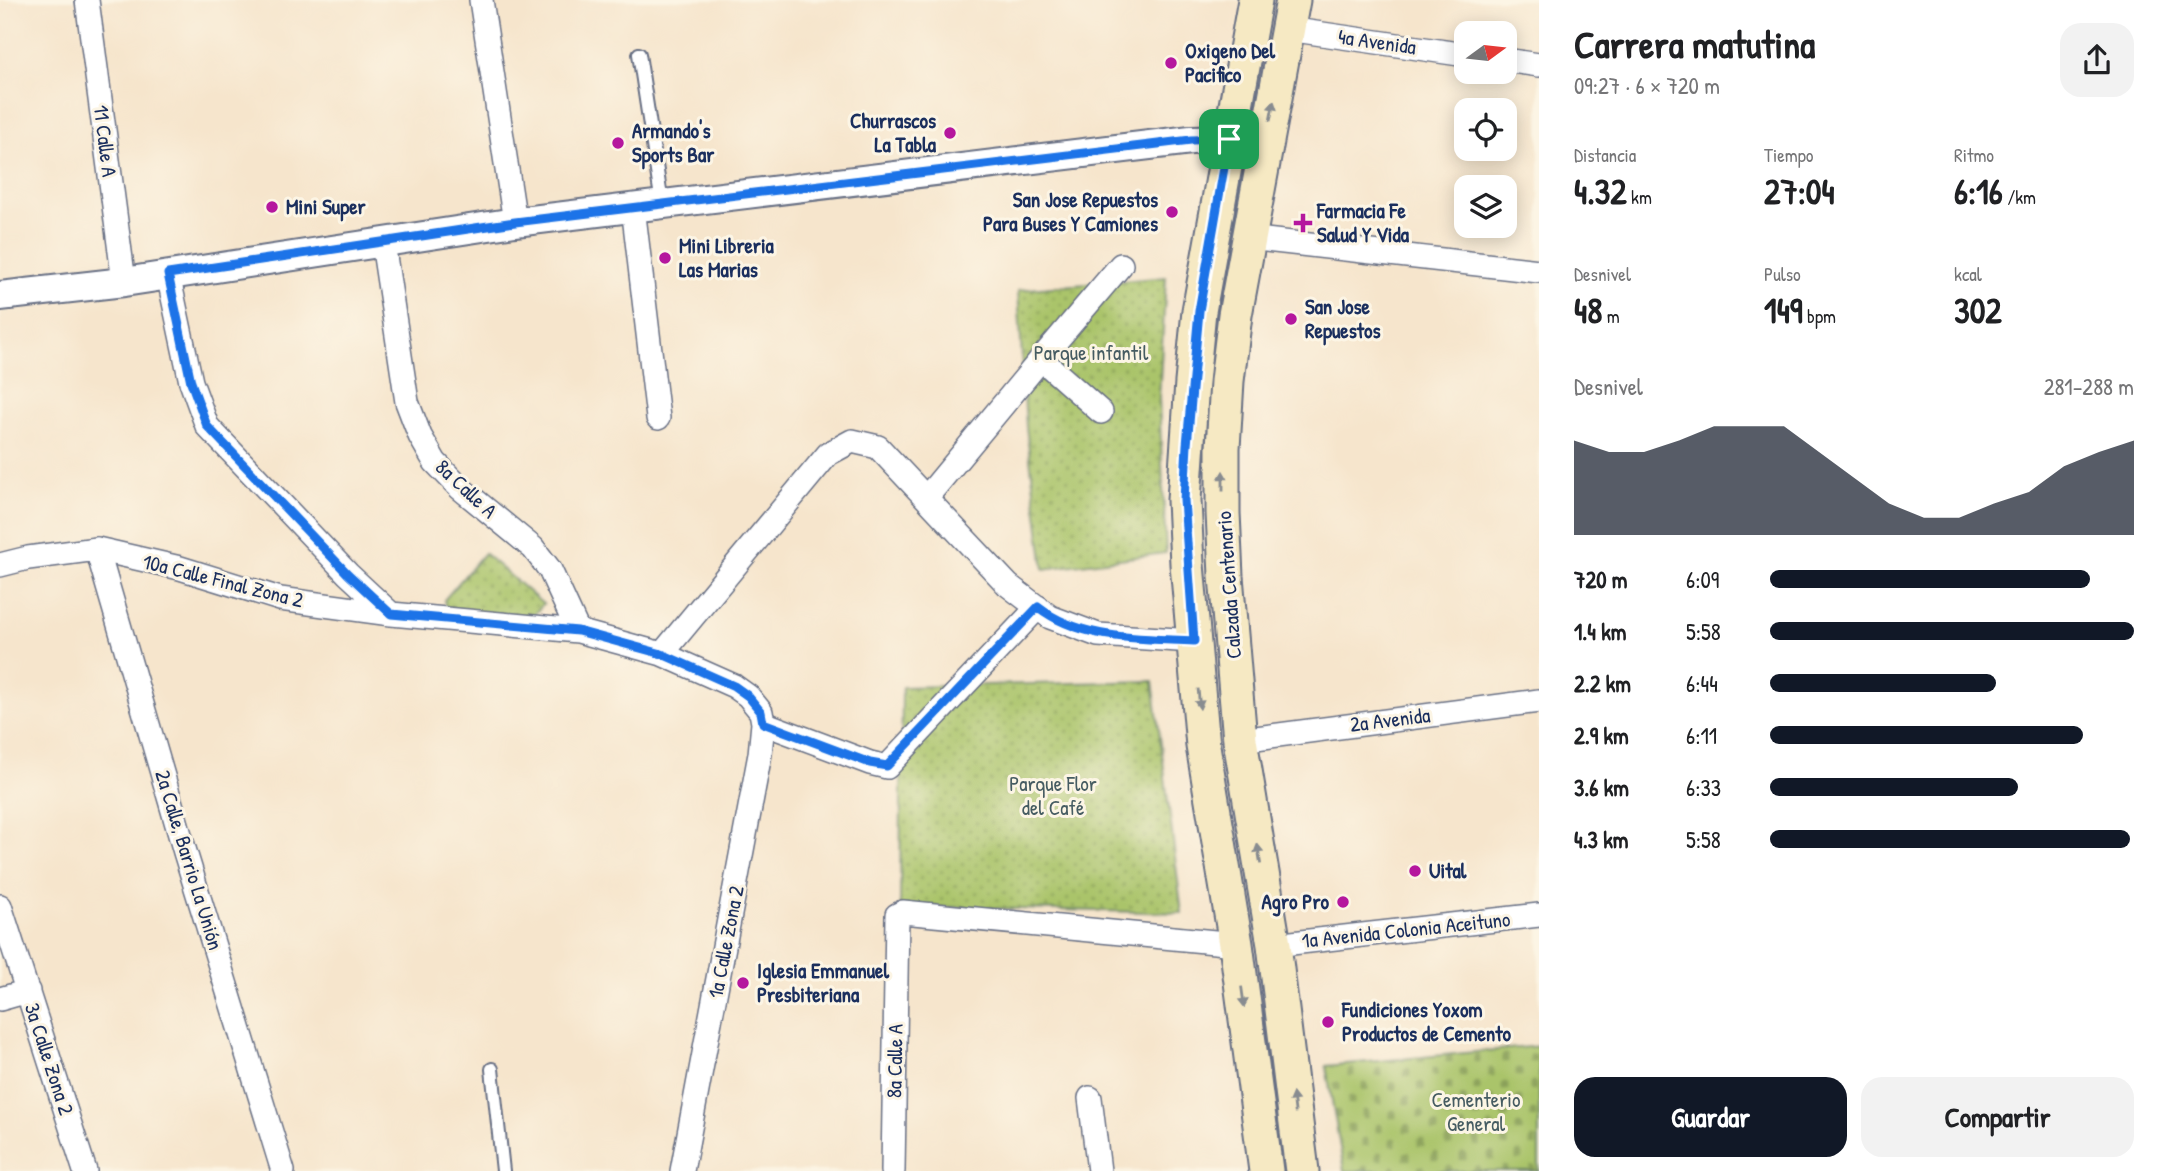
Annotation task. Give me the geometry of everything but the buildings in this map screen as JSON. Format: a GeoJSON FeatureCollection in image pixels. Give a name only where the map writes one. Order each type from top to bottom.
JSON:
{"type":"FeatureCollection","features":[{"type":"Feature","properties":{"kind":"main road","name":"Calzada Centenario"},"geometry":{"type":"LineString","coordinates":[[1255,0],[1199,311],[1184,500],[1203,746],[1236,944],[1266,1171]]}},
{"type":"Feature","properties":{"kind":"main road","name":"Calzada Centenario"},"geometry":{"type":"LineString","coordinates":[[1291,15],[1248,238],[1227,382],[1223,513],[1240,740],[1274,945],[1302,1171]]}},
{"type":"Feature","properties":{"kind":"street","name":"11 Calle A"},"geometry":{"type":"LineString","coordinates":[[87,0],[124,282]]}},
{"type":"Feature","properties":{"kind":"street"},"geometry":{"type":"LineString","coordinates":[[481,0],[515,222]]}},
{"type":"Feature","properties":{"kind":"street","name":"4a Avenida"},"geometry":{"type":"LineString","coordinates":[[1291,15],[1454,52]]}},
{"type":"Feature","properties":{"kind":"street"},"geometry":{"type":"LineString","coordinates":[[1517,62],[1539,65]]}},
{"type":"Feature","properties":{"kind":"street"},"geometry":{"type":"LineString","coordinates":[[0,296],[124,282],[515,222],[1191,140],[1229,139],[1265,147]]}},
{"type":"Feature","properties":{"kind":"street"},"geometry":{"type":"LineString","coordinates":[[633,207],[658,418]]}},
{"type":"Feature","properties":{"kind":"street"},"geometry":{"type":"LineString","coordinates":[[1248,238],[1539,271]]}},
{"type":"Feature","properties":{"kind":"street","name":"8a Calle A"},"geometry":{"type":"LineString","coordinates":[[383,243],[407,402],[420,436],[435,462],[460,488],[533,548],[550,570],[578,631]]}},
{"type":"Feature","properties":{"kind":"street"},"geometry":{"type":"LineString","coordinates":[[926,498],[1121,265]]}},
{"type":"Feature","properties":{"kind":"street"},"geometry":{"type":"LineString","coordinates":[[168,274],[191,382],[207,426],[348,574],[391,614]]}},
{"type":"Feature","properties":{"kind":"street"},"geometry":{"type":"LineString","coordinates":[[1041,359],[1101,412]]}},
{"type":"Feature","properties":{"kind":"street"},"geometry":{"type":"LineString","coordinates":[[662,654],[828,454],[852,442],[878,447],[1008,585],[1050,617],[1098,635],[1194,641]]}},
{"type":"Feature","properties":{"kind":"street","name":"10a Calle Final Zona 2"},"geometry":{"type":"LineString","coordinates":[[0,565],[28,558],[97,549],[180,568],[280,599],[391,614],[578,631],[662,654],[734,686],[748,696],[762,718]]}},
{"type":"Feature","properties":{"kind":"street","name":"2a Calle, Barrio La Unión"},"geometry":{"type":"LineString","coordinates":[[97,549],[283,1171]]}},
{"type":"Feature","properties":{"kind":"street"},"geometry":{"type":"LineString","coordinates":[[762,718],[870,763],[887,766],[1038,607]]}},
{"type":"Feature","properties":{"kind":"street","name":"2a Avenida"},"geometry":{"type":"LineString","coordinates":[[1240,740],[1539,701]]}},
{"type":"Feature","properties":{"kind":"street","name":"1a Calle Zona 2"},"geometry":{"type":"LineString","coordinates":[[682,1171],[761,754],[762,718]]}},
{"type":"Feature","properties":{"kind":"street","name":"3a Calle Zona 2"},"geometry":{"type":"LineString","coordinates":[[0,906],[85,1171]]}},
{"type":"Feature","properties":{"kind":"street","name":"8a Calle A"},"geometry":{"type":"LineString","coordinates":[[893,1171],[897,915],[903,912],[1236,944]]}},
{"type":"Feature","properties":{"kind":"street","name":"1a Avenida Colonia Aceituno"},"geometry":{"type":"LineString","coordinates":[[1274,945],[1539,915]]}},
{"type":"Feature","properties":{"kind":"street"},"geometry":{"type":"LineString","coordinates":[[0,999],[28,991]]}},
{"type":"Feature","properties":{"kind":"street"},"geometry":{"type":"LineString","coordinates":[[1090,1098],[1099,1171]]}},
{"type":"Feature","properties":{"kind":"lane"},"geometry":{"type":"LineString","coordinates":[[639,54],[662,204]]}},
{"type":"Feature","properties":{"kind":"lane"},"geometry":{"type":"LineString","coordinates":[[492,1069],[503,1171]]}},
{"type":"Feature","properties":{"kind":"green space","name":"Parque infantil"},"geometry":{"type":"Polygon","coordinates":[[[1166,277],[1159,398],[1166,553],[1044,569],[1026,427],[1018,290],[1166,277]]]}},
{"type":"Feature","properties":{"kind":"green space"},"geometry":{"type":"Polygon","coordinates":[[[484,553],[543,604],[530,619],[447,613],[444,600],[484,553]]]}},
{"type":"Feature","properties":{"kind":"green space","name":"Parque Flor del Café"},"geometry":{"type":"Polygon","coordinates":[[[1153,681],[1182,913],[900,906],[902,687],[1153,681]]]}},
{"type":"Feature","properties":{"kind":"green space","name":"Cementerio General"},"geometry":{"type":"Polygon","coordinates":[[[1539,1046],[1539,1171],[1344,1171],[1326,1066],[1539,1046]]]}},
{"type":"Feature","properties":{"kind":"place","name":"Oxigeno Del Pacifico"},"geometry":{"type":"Point","coordinates":[1171,63]}},
{"type":"Feature","properties":{"kind":"place","name":"Churrascos La Tabla"},"geometry":{"type":"Point","coordinates":[950,133]}},
{"type":"Feature","properties":{"kind":"place","name":"Armando's Sports Bar"},"geometry":{"type":"Point","coordinates":[618,143]}},
{"type":"Feature","properties":{"kind":"place","name":"Mini Super"},"geometry":{"type":"Point","coordinates":[272,207]}},
{"type":"Feature","properties":{"kind":"place","name":"San Jose Repuestos Para Buses Y Camiones"},"geometry":{"type":"Point","coordinates":[1172,212]}},
{"type":"Feature","properties":{"kind":"place","name":"Farmacia Fe Salud Y Vida"},"geometry":{"type":"Point","coordinates":[1303,223]}},
{"type":"Feature","properties":{"kind":"place","name":"Mini Libreria Las Marias"},"geometry":{"type":"Point","coordinates":[665,258]}},
{"type":"Feature","properties":{"kind":"place","name":"San Jose Repuestos"},"geometry":{"type":"Point","coordinates":[1291,319]}},
{"type":"Feature","properties":{"kind":"place","name":"Uital"},"geometry":{"type":"Point","coordinates":[1415,871]}},
{"type":"Feature","properties":{"kind":"place","name":"Agro Pro"},"geometry":{"type":"Point","coordinates":[1343,902]}},
{"type":"Feature","properties":{"kind":"place","name":"Iglesia Emmanuel Presbiteriana"},"geometry":{"type":"Point","coordinates":[743,983]}},
{"type":"Feature","properties":{"kind":"place","name":"Fundiciones Yoxom Productos de Cemento"},"geometry":{"type":"Point","coordinates":[1328,1022]}},
{"type":"Feature","properties":{"kind":"route"},"geometry":{"type":"LineString","coordinates":[[1229,139],[1199,311],[1187,445],[1184,500],[1194,641],[1098,635],[1050,617],[1038,607],[887,766],[870,763],[763,723],[761,712],[748,696],[734,686],[662,654],[578,631],[391,614],[348,574],[207,426],[191,382],[168,274],[515,222],[1191,140],[1229,139]]}}]}
